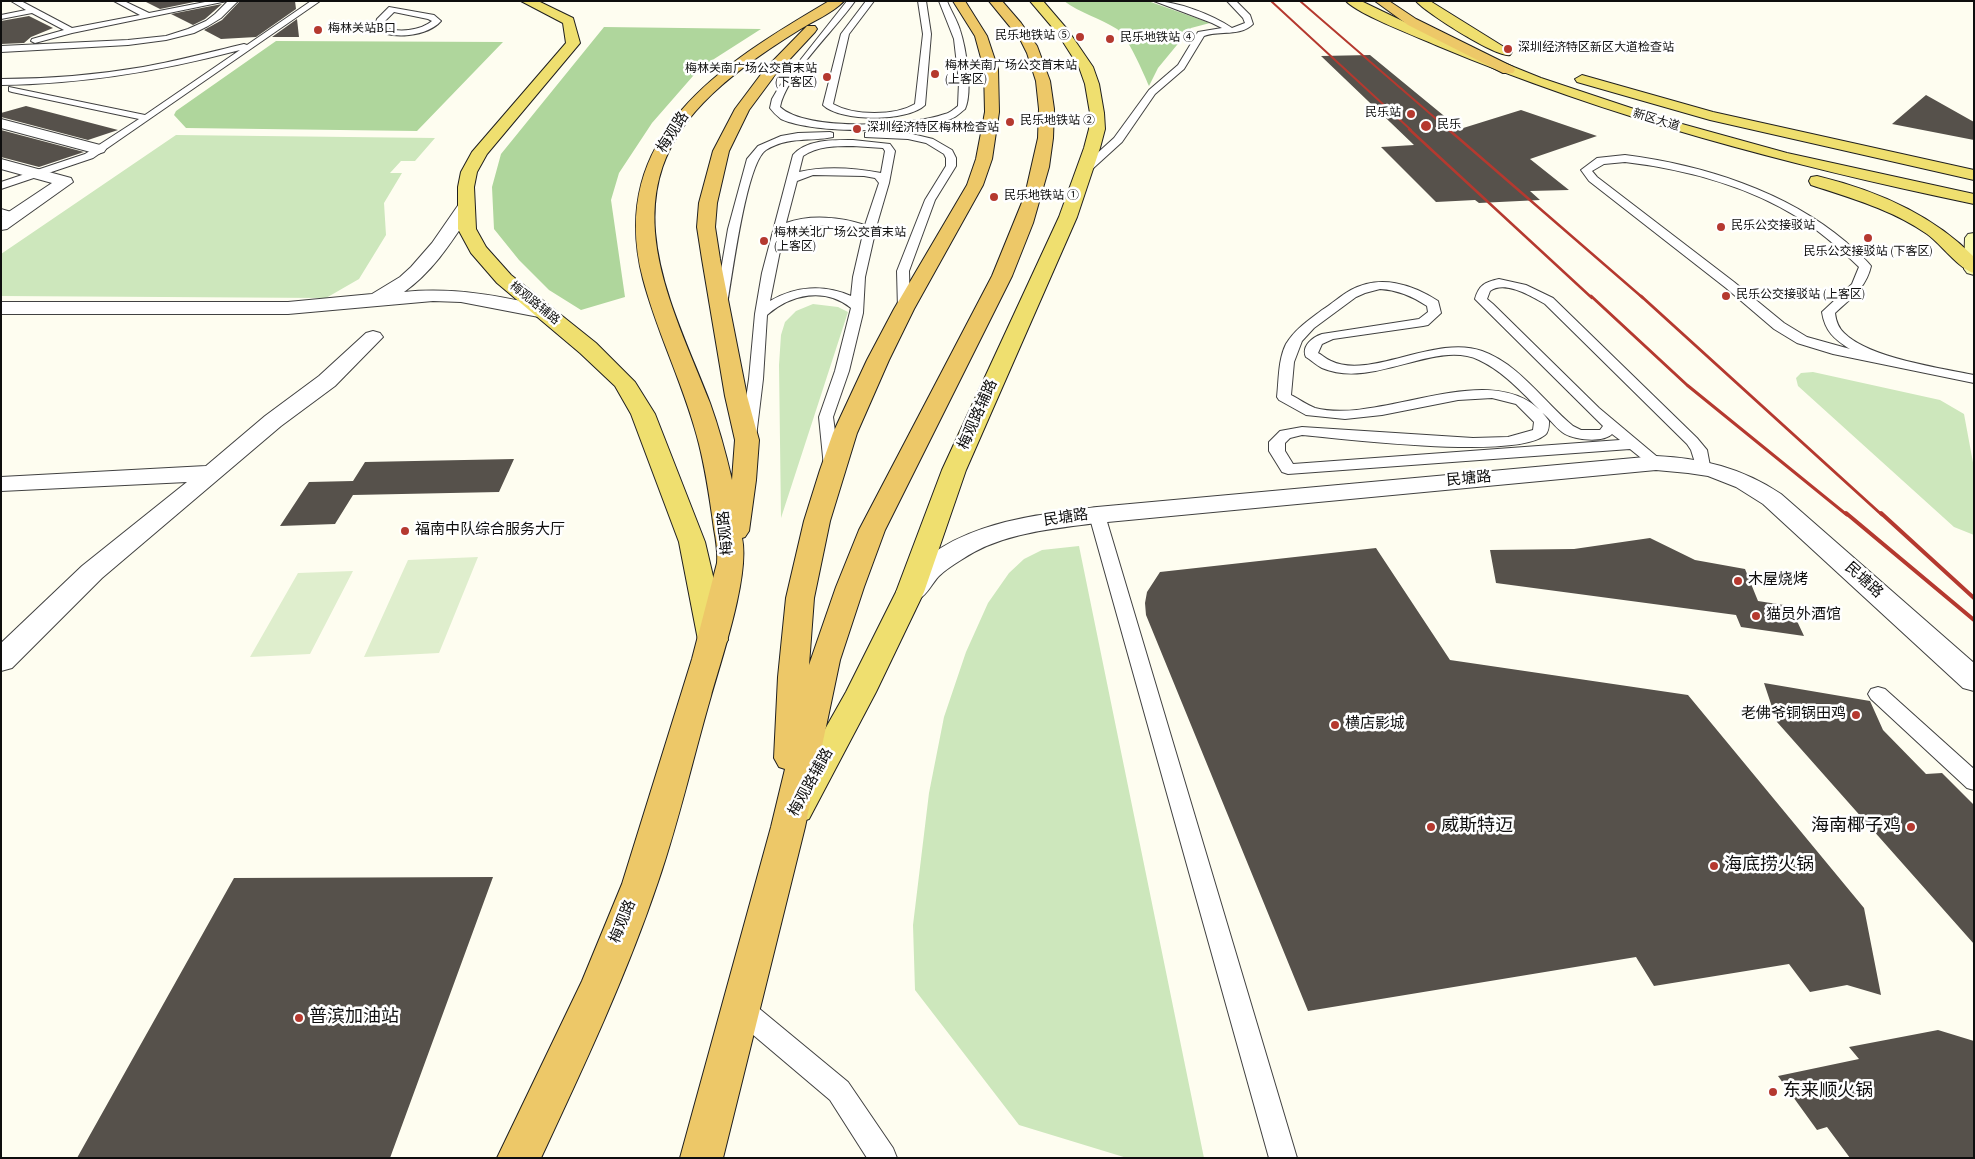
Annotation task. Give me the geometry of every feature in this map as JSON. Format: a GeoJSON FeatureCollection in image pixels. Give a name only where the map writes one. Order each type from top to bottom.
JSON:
{"type":"FeatureCollection","features":[{"type":"Feature","properties":{"kind":"highway"},"geometry":{"type":"LineString","coordinates":[[731,556],[744,480],[747,440],[736,396],[706,227],[708,203],[721,151],[742,109],[770,72],[838,1]]}},
{"type":"Feature","properties":{"kind":"highway","name":"梅观路"},"geometry":{"type":"LineString","coordinates":[[518,1158],[577,1038],[640,882],[713,640],[731,556],[722,490],[711,438],[666,323],[648,256],[645,227],[646,203],[656,161],[679,120],[697,99],[734,66],[782,34],[838,1]]}},
{"type":"Feature","properties":{"kind":"highway"},"geometry":{"type":"LineString","coordinates":[[788,827],[793,678],[800,598],[817,522],[832,470],[845,433],[904,309],[975,185],[989,134],[992,112],[992,86],[987,52],[982,36],[959,1]]}},
{"type":"Feature","properties":{"kind":"highway"},"geometry":{"type":"LineString","coordinates":[[701,1158],[788,827],[825,660],[853,579],[872,530],[1020,239],[1031,208],[1046,140],[1046,107],[1041,75],[1034,53],[1025,37],[995,1]]}},
{"type":"Feature","properties":{"kind":"highway"},"geometry":{"type":"LineString","coordinates":[[1381,1],[1420,26],[1508,70]]}},
{"type":"Feature","properties":{"kind":"main road","name":"梅观路辅路"},"geometry":{"type":"LineString","coordinates":[[527,1],[569,21],[573,43],[480,152],[470,172],[465,208],[467,229],[478,249],[504,279],[588,348],[624,382],[643,414],[692,542],[713,640]]}},
{"type":"Feature","properties":{"kind":"main road","name":"梅观路辅路"},"geometry":{"type":"LineString","coordinates":[[788,827],[861,692],[910,592],[954,470],[1068,217],[1085,170],[1097,129],[1097,113],[1092,84],[1086,67],[1064,32],[1036,1]]}},
{"type":"Feature","properties":{"kind":"main road","name":"新区大道"},"geometry":{"type":"LineString","coordinates":[[1352,1],[1406,28],[1508,70],[1651,121],[1777,155],[1889,176],[1974,187]]}},
{"type":"Feature","properties":{"kind":"main road","name":"新区大道"},"geometry":{"type":"LineString","coordinates":[[1425,3],[1498,49],[1577,84],[1664,114],[1974,199]]}},
{"type":"Feature","properties":{"kind":"main road"},"geometry":{"type":"LineString","coordinates":[[1406,28],[1480,68],[1560,102],[1615,121],[1799,175],[1910,216],[1928,226],[1948,241],[1974,268]]}},
{"type":"Feature","properties":{"kind":"main road"},"geometry":{"type":"LineString","coordinates":[[1498,49],[1516,56]]}},
{"type":"Feature","properties":{"kind":"main road"},"geometry":{"type":"LineString","coordinates":[[1569,74],[1710,116],[1974,175]]}},
{"type":"Feature","properties":{"kind":"main road"},"geometry":{"type":"LineString","coordinates":[[1799,175],[1974,213]]}},
{"type":"Feature","properties":{"kind":"main road"},"geometry":{"type":"LineString","coordinates":[[1974,238],[1974,268]]}},
{"type":"Feature","properties":{"kind":"street"},"geometry":{"type":"LineString","coordinates":[[1,123],[98,149]]}},
{"type":"Feature","properties":{"kind":"street"},"geometry":{"type":"LineString","coordinates":[[1,164],[65,182],[6,218]]}},
{"type":"Feature","properties":{"kind":"street"},"geometry":{"type":"LineString","coordinates":[[374,299],[392,292],[419,270],[436,251],[465,208]]}},
{"type":"Feature","properties":{"kind":"street"},"geometry":{"type":"LineString","coordinates":[[1,308],[288,308],[433,295],[461,296],[544,312]]}},
{"type":"Feature","properties":{"kind":"street"},"geometry":{"type":"LineString","coordinates":[[1,661],[92,572],[273,421],[326,381],[373,337]]}},
{"type":"Feature","properties":{"kind":"street","name":"民塘路"},"geometry":{"type":"LineString","coordinates":[[910,592],[935,565],[966,544],[1006,529],[1097,515],[1656,463],[1702,466],[1741,480],[1772,499],[1974,680]]}},
{"type":"Feature","properties":{"kind":"street"},"geometry":{"type":"LineString","coordinates":[[1,484],[213,473]]}},
{"type":"Feature","properties":{"kind":"lane"},"geometry":{"type":"LineString","coordinates":[[14,1],[71,31]]}},
{"type":"Feature","properties":{"kind":"lane"},"geometry":{"type":"LineString","coordinates":[[118,1],[148,16]]}},
{"type":"Feature","properties":{"kind":"lane"},"geometry":{"type":"LineString","coordinates":[[1,48],[71,31],[223,1]]}},
{"type":"Feature","properties":{"kind":"lane"},"geometry":{"type":"LineString","coordinates":[[1,48],[19,50],[121,44],[160,39],[192,30],[208,23],[220,14],[228,4],[234,1]]}},
{"type":"Feature","properties":{"kind":"lane"},"geometry":{"type":"LineString","coordinates":[[392,9],[431,17],[437,21],[431,26],[415,31],[396,32],[379,28],[380,21],[392,9],[400,1]]}},
{"type":"Feature","properties":{"kind":"lane"},"geometry":{"type":"LineString","coordinates":[[851,1],[842,16],[799,65],[775,102],[775,110],[778,114],[795,121],[818,125],[889,126],[937,122],[958,112],[962,107],[964,83],[960,51],[957,32],[943,1]]}},
{"type":"Feature","properties":{"kind":"lane"},"geometry":{"type":"LineString","coordinates":[[870,1],[845,34],[828,106],[832,110],[840,112],[898,114],[908,112],[920,105],[927,34],[922,1]]}},
{"type":"Feature","properties":{"kind":"lane"},"geometry":{"type":"LineString","coordinates":[[1158,1],[1215,21],[1224,25],[1229,30]]}},
{"type":"Feature","properties":{"kind":"lane"},"geometry":{"type":"LineString","coordinates":[[1085,170],[1118,140],[1152,92],[1181,67],[1201,34],[1211,30],[1240,29],[1249,24],[1247,16],[1231,1]]}},
{"type":"Feature","properties":{"kind":"lane"},"geometry":{"type":"LineString","coordinates":[[150,122],[256,43],[320,3]]}},
{"type":"Feature","properties":{"kind":"lane"},"geometry":{"type":"LineString","coordinates":[[1,186],[89,156],[98,149],[150,122],[320,3]]}},
{"type":"Feature","properties":{"kind":"lane"},"geometry":{"type":"LineString","coordinates":[[1,16],[32,10]]}},
{"type":"Feature","properties":{"kind":"lane"},"geometry":{"type":"LineString","coordinates":[[1,82],[86,78],[144,70],[256,43]]}},
{"type":"Feature","properties":{"kind":"lane"},"geometry":{"type":"LineString","coordinates":[[1,86],[150,122]]}},
{"type":"Feature","properties":{"kind":"lane"},"geometry":{"type":"LineString","coordinates":[[720,310],[734,229],[752,159],[762,148],[772,142],[811,135],[908,136],[929,141],[948,152],[951,158],[951,166],[930,200],[903,271],[904,309]]}},
{"type":"Feature","properties":{"kind":"lane"},"geometry":{"type":"LineString","coordinates":[[747,440],[756,379],[760,314],[798,156],[807,148],[822,144],[873,144],[889,148],[884,183],[868,238],[857,294],[858,308],[842,371],[826,417],[832,470]]}},
{"type":"Feature","properties":{"kind":"lane"},"geometry":{"type":"LineString","coordinates":[[1901,363],[1878,356],[1846,342],[1832,328],[1828,312],[1856,288],[1863,279],[1865,266],[1851,252],[1795,211],[1776,201],[1695,172],[1642,158],[1599,160],[1591,164],[1586,170],[1593,179],[1730,285],[1779,326],[1802,340],[1833,350],[1974,378]]}},
{"type":"Feature","properties":{"kind":"lane"},"geometry":{"type":"LineString","coordinates":[[792,179],[813,172],[864,173],[879,176],[884,183]]}},
{"type":"Feature","properties":{"kind":"lane"},"geometry":{"type":"LineString","coordinates":[[778,235],[796,224],[855,224],[866,230],[868,238]]}},
{"type":"Feature","properties":{"kind":"lane"},"geometry":{"type":"LineString","coordinates":[[1656,463],[1612,426],[1488,308],[1481,299],[1481,291],[1487,285],[1518,286],[1532,291],[1549,301],[1692,441],[1699,450],[1702,466]]}},
{"type":"Feature","properties":{"kind":"lane"},"geometry":{"type":"LineString","coordinates":[[1612,426],[1604,434],[1572,432],[1496,363],[1481,354],[1466,350],[1449,351],[1353,370],[1334,368],[1317,360],[1311,354],[1312,346],[1318,339],[1331,335],[1423,322],[1434,314],[1433,304],[1420,294],[1393,287],[1378,286],[1361,290],[1311,324],[1297,338],[1289,352],[1284,397],[1293,405],[1316,413],[1344,416],[1473,394],[1497,394],[1520,400],[1536,410],[1542,421],[1540,432],[1526,440],[1500,443],[1473,443],[1302,431],[1285,434],[1277,442],[1277,450],[1288,469],[1634,444]]}},
{"type":"Feature","properties":{"kind":"lane"},"geometry":{"type":"LineString","coordinates":[[760,314],[779,300],[793,294],[810,292],[841,296],[858,308]]}},
{"type":"Feature","properties":{"kind":"lane"},"geometry":{"type":"LineString","coordinates":[[1097,515],[1284,1158]]}},
{"type":"Feature","properties":{"kind":"lane"},"geometry":{"type":"LineString","coordinates":[[1878,694],[1974,782]]}},
{"type":"Feature","properties":{"kind":"lane"},"geometry":{"type":"LineString","coordinates":[[741,1009],[840,1092],[883,1158]]}},
{"type":"Feature","properties":{"kind":"green space"},"geometry":{"type":"Polygon","coordinates":[[[1064,1],[1148,1],[1210,23],[1191,28],[1158,68],[1149,86],[1135,55],[1126,39],[1117,29],[1064,1]]]}},
{"type":"Feature","properties":{"kind":"green space"},"geometry":{"type":"Polygon","coordinates":[[[604,27],[761,29],[700,68],[652,123],[619,173],[611,200],[625,297],[581,310],[549,290],[519,260],[494,229],[492,187],[501,154],[604,27]]]}},
{"type":"Feature","properties":{"kind":"green space"},"geometry":{"type":"Polygon","coordinates":[[[276,41],[503,42],[417,131],[186,128],[174,115],[176,111],[276,41]]]}},
{"type":"Feature","properties":{"kind":"green space"},"geometry":{"type":"Polygon","coordinates":[[[176,135],[435,138],[415,161],[401,161],[390,173],[402,173],[384,203],[386,235],[359,279],[326,298],[1,296],[1,254],[176,135]]]}},
{"type":"Feature","properties":{"kind":"green space"},"geometry":{"type":"Polygon","coordinates":[[[813,304],[838,307],[848,312],[781,518],[779,365],[781,335],[785,322],[796,311],[813,304]]]}},
{"type":"Feature","properties":{"kind":"green space"},"geometry":{"type":"Polygon","coordinates":[[[1813,372],[1940,400],[1964,414],[1974,468],[1974,535],[1954,527],[1798,386],[1796,378],[1801,373],[1813,372]]]}},
{"type":"Feature","properties":{"kind":"green space"},"geometry":{"type":"Polygon","coordinates":[[[1079,546],[1204,1158],[1127,1158],[1019,1125],[915,990],[913,925],[929,793],[944,717],[966,652],[988,603],[1009,573],[1024,559],[1042,550],[1079,546]]]}},
{"type":"Feature","properties":{"kind":"green space"},"geometry":{"type":"Polygon","coordinates":[[[478,557],[439,653],[364,657],[408,560],[478,557]]]}},
{"type":"Feature","properties":{"kind":"green space"},"geometry":{"type":"Polygon","coordinates":[[[353,571],[310,654],[250,657],[298,573],[353,571]]]}},
{"type":"Feature","properties":{"kind":"building"},"geometry":{"type":"Polygon","coordinates":[[[144,1],[199,1],[160,9],[144,1]]]}},
{"type":"Feature","properties":{"kind":"building"},"geometry":{"type":"Polygon","coordinates":[[[240,1],[295,1],[296,9],[256,37],[221,39],[204,30],[222,20],[240,1]]]}},
{"type":"Feature","properties":{"kind":"building"},"geometry":{"type":"Polygon","coordinates":[[[222,4],[205,19],[193,25],[171,14],[222,4]]]}},
{"type":"Feature","properties":{"kind":"building"},"geometry":{"type":"Polygon","coordinates":[[[29,16],[53,28],[31,37],[24,43],[1,44],[1,21],[29,16]]]}},
{"type":"Feature","properties":{"kind":"building"},"geometry":{"type":"Polygon","coordinates":[[[297,19],[299,37],[272,37],[297,19]]]}},
{"type":"Feature","properties":{"kind":"building","name":"民乐站"},"geometry":{"type":"Polygon","coordinates":[[[1370,55],[1460,129],[1521,110],[1597,136],[1530,159],[1569,190],[1530,191],[1540,200],[1479,203],[1475,200],[1436,202],[1381,147],[1414,145],[1321,56],[1370,55]]]}},
{"type":"Feature","properties":{"kind":"building"},"geometry":{"type":"Polygon","coordinates":[[[1926,95],[1974,122],[1974,140],[1892,124],[1926,95]]]}},
{"type":"Feature","properties":{"kind":"building"},"geometry":{"type":"Polygon","coordinates":[[[26,106],[118,130],[88,140],[1,117],[1,113],[26,106]]]}},
{"type":"Feature","properties":{"kind":"building"},"geometry":{"type":"Polygon","coordinates":[[[1,130],[84,152],[39,167],[1,157],[1,130]]]}},
{"type":"Feature","properties":{"kind":"building"},"geometry":{"type":"Polygon","coordinates":[[[514,459],[499,492],[353,495],[335,524],[280,526],[309,482],[353,481],[365,462],[514,459]]]}},
{"type":"Feature","properties":{"kind":"building"},"geometry":{"type":"Polygon","coordinates":[[[1650,538],[1695,560],[1745,569],[1758,601],[1790,606],[1804,636],[1741,627],[1736,615],[1496,583],[1490,550],[1574,549],[1650,538]]]}},
{"type":"Feature","properties":{"kind":"building"},"geometry":{"type":"Polygon","coordinates":[[[1376,548],[1450,660],[1688,695],[1864,908],[1881,995],[1847,985],[1810,992],[1789,964],[1654,986],[1636,957],[1308,1011],[1146,615],[1145,603],[1147,592],[1160,572],[1376,548]]]}},
{"type":"Feature","properties":{"kind":"building"},"geometry":{"type":"Polygon","coordinates":[[[1764,683],[1870,701],[1883,730],[1926,774],[1942,773],[1974,805],[1974,944],[1777,722],[1764,683]]]}},
{"type":"Feature","properties":{"kind":"building","name":"普滨加油站"},"geometry":{"type":"Polygon","coordinates":[[[493,877],[390,1158],[77,1158],[234,878],[493,877]]]}},
{"type":"Feature","properties":{"kind":"building"},"geometry":{"type":"Polygon","coordinates":[[[1938,1030],[1974,1041],[1974,1158],[1850,1158],[1827,1127],[1817,1130],[1778,1076],[1859,1059],[1849,1047],[1938,1030]]]}},
{"type":"Feature","properties":{"kind":"railway"},"geometry":{"type":"LineString","coordinates":[[1271,1],[1411,130]]}},
{"type":"Feature","properties":{"kind":"railway"},"geometry":{"type":"LineString","coordinates":[[1300,1],[1449,130]]}},
{"type":"Feature","properties":{"kind":"railway"},"geometry":{"type":"LineString","coordinates":[[1409,129],[1592,298]]}},
{"type":"Feature","properties":{"kind":"railway"},"geometry":{"type":"LineString","coordinates":[[1448,129],[1643,298]]}},
{"type":"Feature","properties":{"kind":"railway"},"geometry":{"type":"LineString","coordinates":[[1591,296],[1687,385],[1847,515]]}},
{"type":"Feature","properties":{"kind":"railway"},"geometry":{"type":"LineString","coordinates":[[1641,296],[1882,515]]}},
{"type":"Feature","properties":{"kind":"railway"},"geometry":{"type":"LineString","coordinates":[[1846,513],[1974,620]]}},
{"type":"Feature","properties":{"kind":"railway"},"geometry":{"type":"LineString","coordinates":[[1881,513],[1974,598]]}},
{"type":"Feature","properties":{"kind":"place","name":"梅林关站B口"},"geometry":{"type":"Point","coordinates":[318,30]}},
{"type":"Feature","properties":{"kind":"place","name":"民乐地铁站 ⑤"},"geometry":{"type":"Point","coordinates":[1080,37]}},
{"type":"Feature","properties":{"kind":"place","name":"民乐地铁站 ④"},"geometry":{"type":"Point","coordinates":[1110,39]}},
{"type":"Feature","properties":{"kind":"place","name":"深圳经济特区新区大道检查站"},"geometry":{"type":"Point","coordinates":[1508,49]}},
{"type":"Feature","properties":{"kind":"place","name":"梅林关南广场公交首末站 (上客区)"},"geometry":{"type":"Point","coordinates":[935,74]}},
{"type":"Feature","properties":{"kind":"place","name":"梅林关南广场公交首末站 (下客区)"},"geometry":{"type":"Point","coordinates":[827,77]}},
{"type":"Feature","properties":{"kind":"place","name":"民乐站"},"geometry":{"type":"Point","coordinates":[1411,114]}},
{"type":"Feature","properties":{"kind":"place","name":"民乐地铁站 ②"},"geometry":{"type":"Point","coordinates":[1010,122]}},
{"type":"Feature","properties":{"kind":"place","name":"民乐"},"geometry":{"type":"Point","coordinates":[1426,126]}},
{"type":"Feature","properties":{"kind":"place","name":"深圳经济特区梅林检查站"},"geometry":{"type":"Point","coordinates":[857,129]}},
{"type":"Feature","properties":{"kind":"place","name":"民乐地铁站 ①"},"geometry":{"type":"Point","coordinates":[994,197]}},
{"type":"Feature","properties":{"kind":"place","name":"民乐公交接驳站"},"geometry":{"type":"Point","coordinates":[1721,227]}},
{"type":"Feature","properties":{"kind":"place","name":"民乐公交接驳站 (下客区)"},"geometry":{"type":"Point","coordinates":[1868,238]}},
{"type":"Feature","properties":{"kind":"place","name":"梅林关北广场公交首末站 (上客区)"},"geometry":{"type":"Point","coordinates":[764,241]}},
{"type":"Feature","properties":{"kind":"place","name":"民乐公交接驳站 (上客区)"},"geometry":{"type":"Point","coordinates":[1726,296]}},
{"type":"Feature","properties":{"kind":"place","name":"福南中队综合服务大厅"},"geometry":{"type":"Point","coordinates":[405,531]}},
{"type":"Feature","properties":{"kind":"place","name":"木屋烧烤"},"geometry":{"type":"Point","coordinates":[1738,581]}},
{"type":"Feature","properties":{"kind":"place","name":"猫员外酒馆"},"geometry":{"type":"Point","coordinates":[1756,616]}},
{"type":"Feature","properties":{"kind":"place","name":"老佛爷铜锅田鸡"},"geometry":{"type":"Point","coordinates":[1856,715]}},
{"type":"Feature","properties":{"kind":"place","name":"横店影城"},"geometry":{"type":"Point","coordinates":[1335,725]}},
{"type":"Feature","properties":{"kind":"place","name":"威斯特迈"},"geometry":{"type":"Point","coordinates":[1431,827]}},
{"type":"Feature","properties":{"kind":"place","name":"海南椰子鸡"},"geometry":{"type":"Point","coordinates":[1911,827]}},
{"type":"Feature","properties":{"kind":"place","name":"海底捞火锅"},"geometry":{"type":"Point","coordinates":[1714,866]}},
{"type":"Feature","properties":{"kind":"place","name":"普滨加油站"},"geometry":{"type":"Point","coordinates":[299,1018]}},
{"type":"Feature","properties":{"kind":"place","name":"东来顺火锅"},"geometry":{"type":"Point","coordinates":[1773,1092]}}]}
